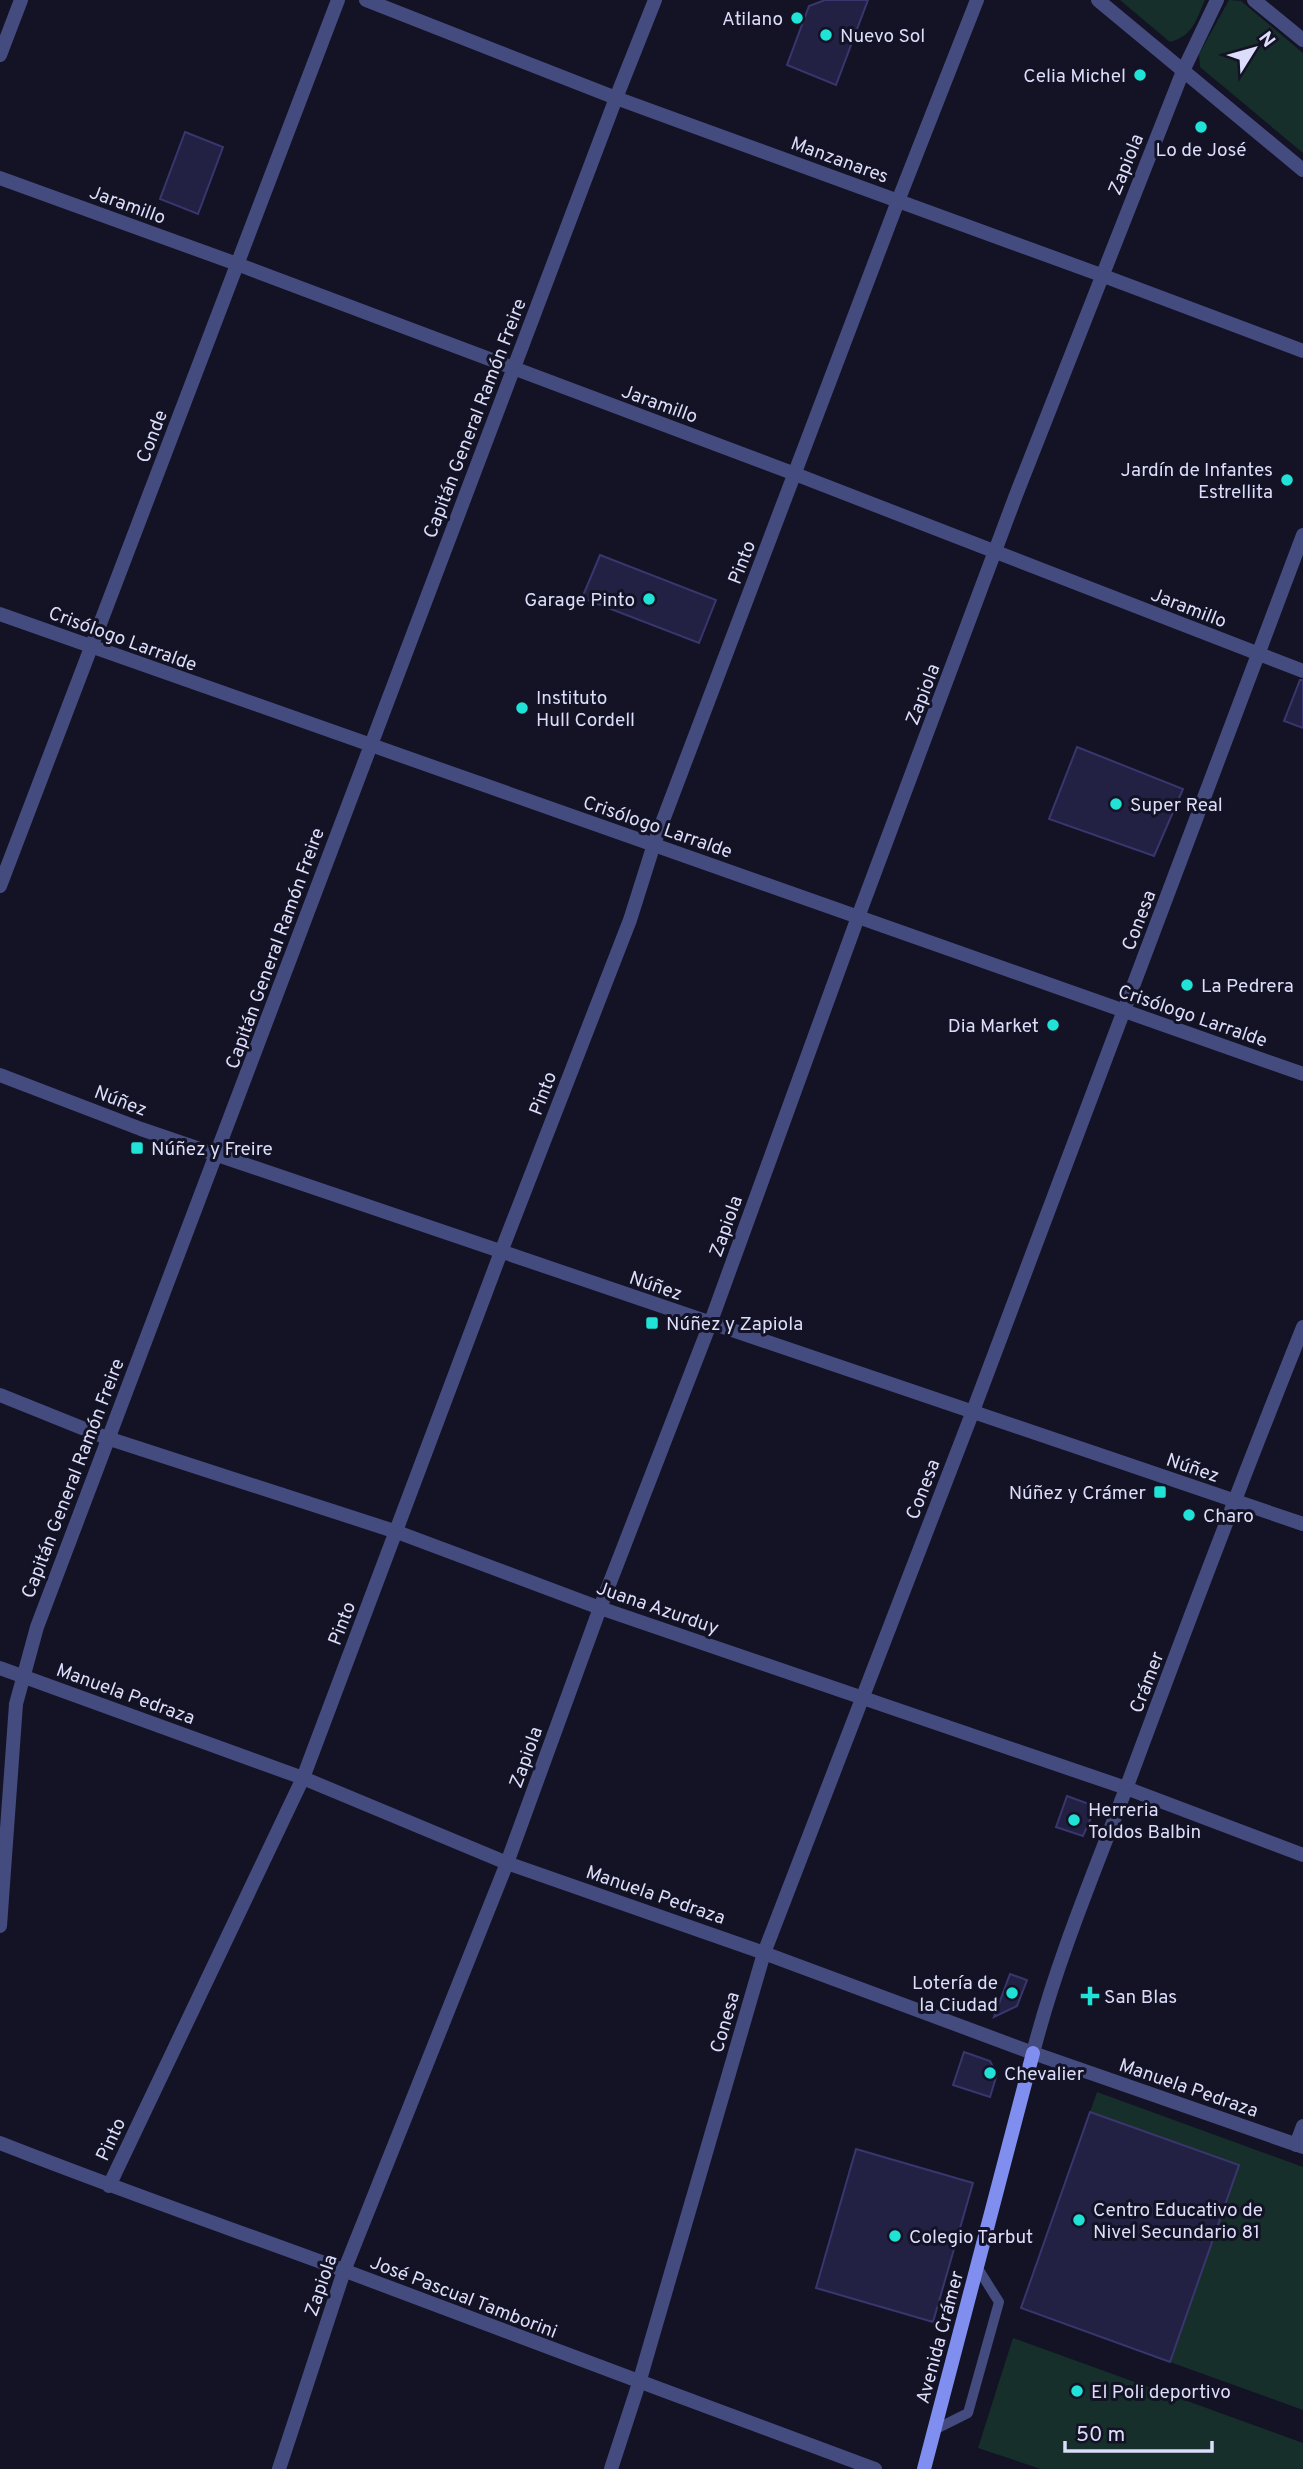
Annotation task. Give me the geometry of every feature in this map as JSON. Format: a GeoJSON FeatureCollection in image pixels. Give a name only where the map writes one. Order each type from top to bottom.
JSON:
{"type":"FeatureCollection","features":[{"type":"Feature","properties":{"kind":"main road","name":"Avenida Crámer"},"geometry":{"type":"LineString","coordinates":[[924,2469],[1034,2053]]}},
{"type":"Feature","properties":{"kind":"street"},"geometry":{"type":"LineString","coordinates":[[0,55],[21,0]]}},
{"type":"Feature","properties":{"kind":"street","name":"Conde"},"geometry":{"type":"LineString","coordinates":[[0,886],[338,0]]}},
{"type":"Feature","properties":{"kind":"street","name":"Manzanares"},"geometry":{"type":"LineString","coordinates":[[366,0],[616,98],[1303,351]]}},
{"type":"Feature","properties":{"kind":"street","name":"Capitán General Ramón Freire"},"geometry":{"type":"LineString","coordinates":[[0,1926],[16,1704],[40,1617],[655,0]]}},
{"type":"Feature","properties":{"kind":"street","name":"Pinto"},"geometry":{"type":"LineString","coordinates":[[109,2186],[303,1778],[501,1252],[630,920],[654,844],[977,0]]}},
{"type":"Feature","properties":{"kind":"street"},"geometry":{"type":"LineString","coordinates":[[1098,0],[1303,170]]}},
{"type":"Feature","properties":{"kind":"street","name":"Zapiola"},"geometry":{"type":"LineString","coordinates":[[279,2469],[344,2271],[508,1863],[600,1608],[710,1324],[1016,495],[1183,71],[1217,0]]}},
{"type":"Feature","properties":{"kind":"street"},"geometry":{"type":"LineString","coordinates":[[1254,0],[1303,40]]}},
{"type":"Feature","properties":{"kind":"street","name":"Jaramillo"},"geometry":{"type":"LineString","coordinates":[[0,178],[237,264],[795,474],[1303,671]]}},
{"type":"Feature","properties":{"kind":"street","name":"Conesa"},"geometry":{"type":"LineString","coordinates":[[611,2469],[639,2383],[764,1953],[974,1411],[1303,535]]}},
{"type":"Feature","properties":{"kind":"street","name":"Crisólogo Larralde"},"geometry":{"type":"LineString","coordinates":[[0,614],[90,648],[1303,1074]]}},
{"type":"Feature","properties":{"kind":"street","name":"Núñez"},"geometry":{"type":"LineString","coordinates":[[0,1075],[141,1129],[1303,1524]]}},
{"type":"Feature","properties":{"kind":"street","name":"Crámer"},"geometry":{"type":"LineString","coordinates":[[1034,2053],[1053,1987],[1126,1788],[1234,1501],[1303,1328]]}},
{"type":"Feature","properties":{"kind":"street","name":"Juana Azurduy"},"geometry":{"type":"LineString","coordinates":[[0,1395],[107,1438],[397,1532],[600,1608],[1126,1788],[1303,1854]]}},
{"type":"Feature","properties":{"kind":"street","name":"Manuela Pedraza"},"geometry":{"type":"LineString","coordinates":[[0,1668],[303,1778],[508,1863],[1300,2146]]}},
{"type":"Feature","properties":{"kind":"street"},"geometry":{"type":"LineString","coordinates":[[1300,2146],[1303,2126]]}},
{"type":"Feature","properties":{"kind":"street","name":"José Pascual Tamborini"},"geometry":{"type":"LineString","coordinates":[[0,2143],[109,2186],[875,2469]]}},
{"type":"Feature","properties":{"kind":"lane"},"geometry":{"type":"LineString","coordinates":[[934,2430],[968,2413],[999,2302],[977,2267]]}},
{"type":"Feature","properties":{"kind":"green space"},"geometry":{"type":"Polygon","coordinates":[[[1120,0],[1205,0],[1189,31],[1170,42],[1120,0]]]}},
{"type":"Feature","properties":{"kind":"green space"},"geometry":{"type":"Polygon","coordinates":[[[1229,0],[1241,1],[1303,53],[1303,153],[1200,67],[1199,54],[1229,0]]]}},
{"type":"Feature","properties":{"kind":"green space"},"geometry":{"type":"Polygon","coordinates":[[[1097,2092],[1303,2167],[1303,2410],[1170,2362],[1239,2165],[1090,2112],[1097,2092]]]}},
{"type":"Feature","properties":{"kind":"green space","name":"El Poli deportivo"},"geometry":{"type":"Polygon","coordinates":[[[1013,2338],[1303,2443],[1303,2469],[1041,2469],[978,2448],[1013,2338]]]}},
{"type":"Feature","properties":{"kind":"building","name":"Nuevo Sol"},"geometry":{"type":"Polygon","coordinates":[[[825,0],[868,0],[836,85],[787,65],[809,6],[825,0]]]}},
{"type":"Feature","properties":{"kind":"building"},"geometry":{"type":"Polygon","coordinates":[[[185,132],[223,147],[198,214],[160,199],[185,132]]]}},
{"type":"Feature","properties":{"kind":"building","name":"Garage Pinto"},"geometry":{"type":"Polygon","coordinates":[[[600,555],[716,600],[699,643],[582,598],[600,555]]]}},
{"type":"Feature","properties":{"kind":"building"},"geometry":{"type":"Polygon","coordinates":[[[1300,680],[1303,680],[1303,728],[1284,721],[1300,680]]]}},
{"type":"Feature","properties":{"kind":"building","name":"Super Real"},"geometry":{"type":"Polygon","coordinates":[[[1077,747],[1183,789],[1154,856],[1049,819],[1077,747]]]}},
{"type":"Feature","properties":{"kind":"building","name":"Herreria Toldos Balbin"},"geometry":{"type":"Polygon","coordinates":[[[1067,1796],[1089,1804],[1093,1813],[1083,1836],[1056,1827],[1067,1796]]]}},
{"type":"Feature","properties":{"kind":"building","name":"Lotería de la Ciudad"},"geometry":{"type":"Polygon","coordinates":[[[1010,1974],[1027,1980],[1017,2006],[994,2017],[1010,1974]]]}},
{"type":"Feature","properties":{"kind":"building"},"geometry":{"type":"Polygon","coordinates":[[[964,2052],[990,2061],[997,2074],[990,2097],[953,2085],[964,2052]]]}},
{"type":"Feature","properties":{"kind":"building"},"geometry":{"type":"Polygon","coordinates":[[[1090,2112],[1239,2165],[1170,2362],[1021,2308],[1090,2112]]]}},
{"type":"Feature","properties":{"kind":"building","name":"Colegio Tarbut"},"geometry":{"type":"Polygon","coordinates":[[[856,2149],[973,2183],[933,2322],[816,2288],[856,2149]]]}},
{"type":"Feature","properties":{"kind":"place","name":"Atilano"},"geometry":{"type":"Point","coordinates":[797,18]}},
{"type":"Feature","properties":{"kind":"place","name":"Nuevo Sol"},"geometry":{"type":"Point","coordinates":[826,35]}},
{"type":"Feature","properties":{"kind":"place","name":"Celia Michel"},"geometry":{"type":"Point","coordinates":[1140,75]}},
{"type":"Feature","properties":{"kind":"place","name":"Lo de José"},"geometry":{"type":"Point","coordinates":[1201,127]}},
{"type":"Feature","properties":{"kind":"place","name":"Jardín de Infantes Estrellita"},"geometry":{"type":"Point","coordinates":[1287,480]}},
{"type":"Feature","properties":{"kind":"place","name":"Garage Pinto"},"geometry":{"type":"Point","coordinates":[649,599]}},
{"type":"Feature","properties":{"kind":"place","name":"Instituto Hull Cordell"},"geometry":{"type":"Point","coordinates":[522,708]}},
{"type":"Feature","properties":{"kind":"place","name":"Super Real"},"geometry":{"type":"Point","coordinates":[1116,804]}},
{"type":"Feature","properties":{"kind":"place","name":"La Pedrera"},"geometry":{"type":"Point","coordinates":[1187,985]}},
{"type":"Feature","properties":{"kind":"place","name":"Dia Market"},"geometry":{"type":"Point","coordinates":[1053,1025]}},
{"type":"Feature","properties":{"kind":"place","name":"Núñez y Freire"},"geometry":{"type":"Point","coordinates":[137,1148]}},
{"type":"Feature","properties":{"kind":"place","name":"Núñez y Zapiola"},"geometry":{"type":"Point","coordinates":[652,1323]}},
{"type":"Feature","properties":{"kind":"place","name":"Núñez y Crámer"},"geometry":{"type":"Point","coordinates":[1160,1492]}},
{"type":"Feature","properties":{"kind":"place","name":"Charo"},"geometry":{"type":"Point","coordinates":[1189,1515]}},
{"type":"Feature","properties":{"kind":"place","name":"Herreria Toldos Balbin"},"geometry":{"type":"Point","coordinates":[1074,1820]}},
{"type":"Feature","properties":{"kind":"place","name":"Lotería de la Ciudad"},"geometry":{"type":"Point","coordinates":[1012,1993]}},
{"type":"Feature","properties":{"kind":"place","name":"San Blas"},"geometry":{"type":"Point","coordinates":[1090,1996]}},
{"type":"Feature","properties":{"kind":"place","name":"Chevalier"},"geometry":{"type":"Point","coordinates":[990,2073]}},
{"type":"Feature","properties":{"kind":"place","name":"Centro Educativo de Nivel Secundario 81"},"geometry":{"type":"Point","coordinates":[1079,2220]}},
{"type":"Feature","properties":{"kind":"place","name":"Colegio Tarbut"},"geometry":{"type":"Point","coordinates":[895,2236]}},
{"type":"Feature","properties":{"kind":"place","name":"El Poli deportivo"},"geometry":{"type":"Point","coordinates":[1077,2391]}}]}
